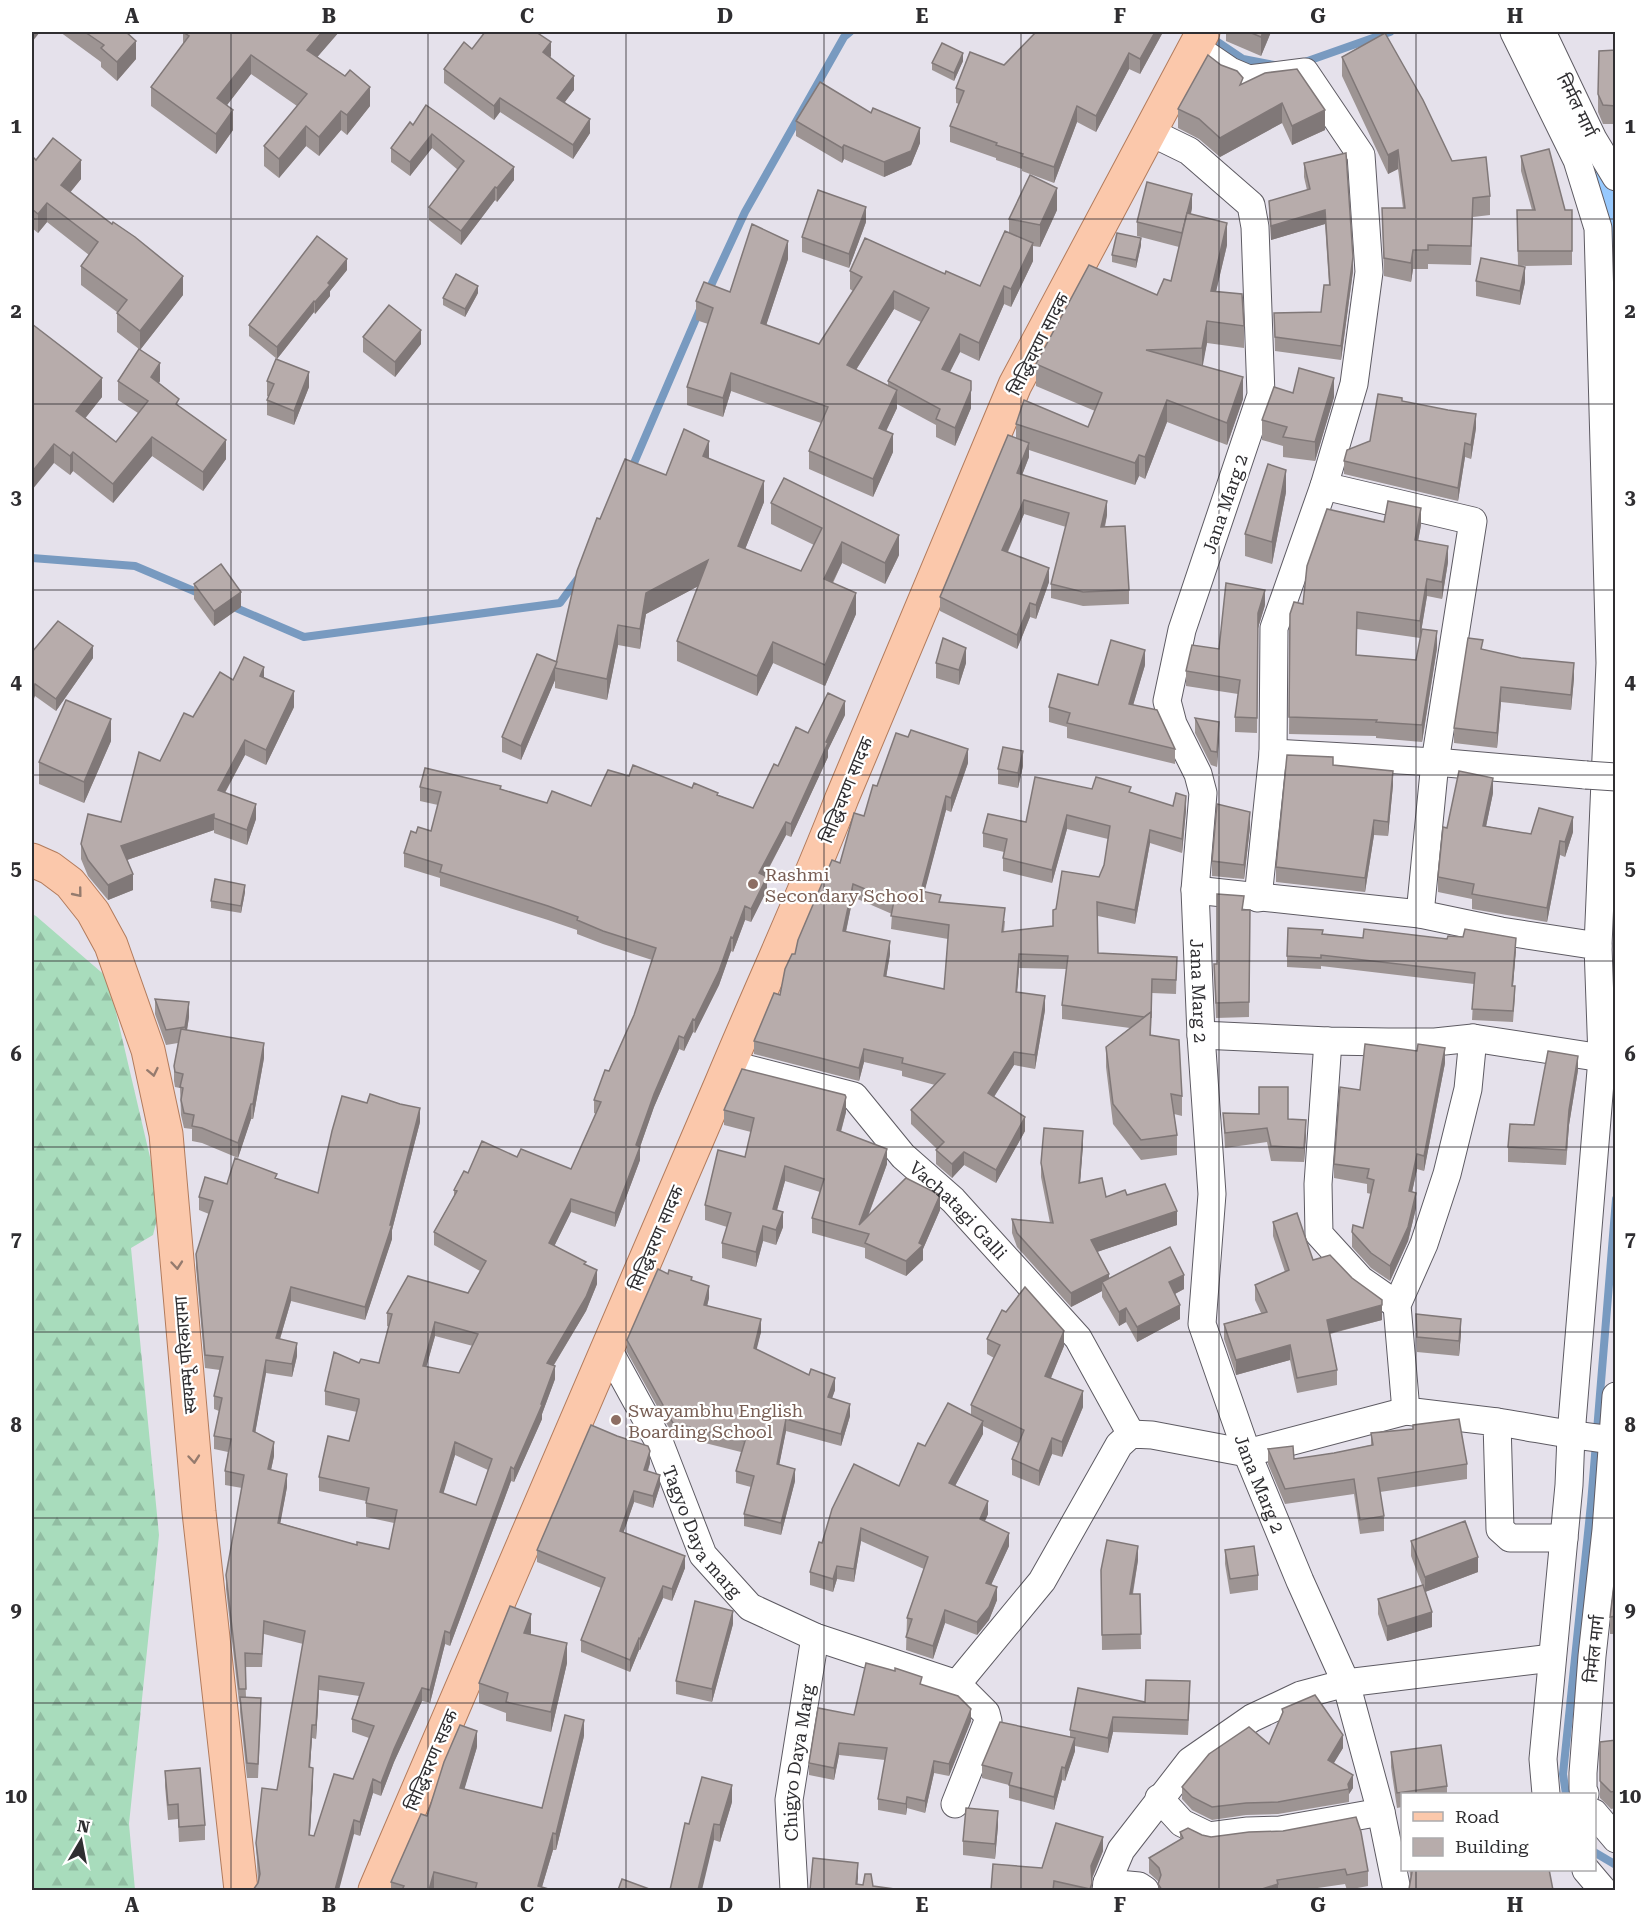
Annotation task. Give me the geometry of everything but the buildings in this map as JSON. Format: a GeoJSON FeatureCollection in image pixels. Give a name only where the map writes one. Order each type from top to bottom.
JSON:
{"type":"FeatureCollection","features":[{"type":"Feature","properties":{"kind":"main road","name":"सिद्धिचरण सादक"},"geometry":{"type":"LineString","coordinates":[[488,1629],[820,855],[1016,385],[1199,39]]}},
{"type":"Feature","properties":{"kind":"main road","name":"स्वयम्भू परिकारामा"},"geometry":{"type":"LineString","coordinates":[[32,860],[50,868],[70,883],[93,912],[111,945],[148,1050],[164,1123],[199,1512],[241,1890]]}},
{"type":"Feature","properties":{"kind":"main road","name":"सिद्धिचरण सडक"},"geometry":{"type":"LineString","coordinates":[[375,1890],[488,1629]]}},
{"type":"Feature","properties":{"kind":"street"},"geometry":{"type":"LineString","coordinates":[[1514,32],[1577,160],[1598,228],[1610,663],[1598,946],[1602,1058],[1564,1538],[1543,1759],[1546,1793]]}},
{"type":"Feature","properties":{"kind":"street","name":"निर्मल मार्ग"},"geometry":{"type":"LineString","coordinates":[[1542,32],[1593,139],[1616,177]]}},
{"type":"Feature","properties":{"kind":"street"},"geometry":{"type":"LineString","coordinates":[[1199,39],[1230,71],[1249,79],[1305,72],[1361,155],[1369,272],[1354,384],[1324,486],[1274,628],[1273,753],[1258,898]]}},
{"type":"Feature","properties":{"kind":"street","name":"Jana Marg 2"},"geometry":{"type":"LineString","coordinates":[[1150,132],[1189,151],[1251,205],[1255,227],[1261,395],[1182,630],[1167,701],[1173,724],[1198,774],[1203,793],[1195,890],[1201,1035],[1212,1194],[1202,1324],[1246,1453],[1346,1683],[1381,1812],[1394,1839],[1397,1890]]}},
{"type":"Feature","properties":{"kind":"street"},"geometry":{"type":"LineString","coordinates":[[1324,486],[1473,521],[1435,762],[1420,914]]}},
{"type":"Feature","properties":{"kind":"street"},"geometry":{"type":"LineString","coordinates":[[1273,753],[1435,762],[1616,777]]}},
{"type":"Feature","properties":{"kind":"street"},"geometry":{"type":"LineString","coordinates":[[1195,890],[1420,914],[1502,931],[1598,946]]}},
{"type":"Feature","properties":{"kind":"street"},"geometry":{"type":"LineString","coordinates":[[1201,1035],[1328,1041],[1435,1042],[1473,1038],[1602,1058]]}},
{"type":"Feature","properties":{"kind":"street"},"geometry":{"type":"LineString","coordinates":[[1406,1411],[1397,1305],[1424,1244],[1447,1174],[1468,1089],[1473,1038]]}},
{"type":"Feature","properties":{"kind":"street"},"geometry":{"type":"LineString","coordinates":[[1328,1041],[1318,1184],[1319,1234],[1361,1280],[1397,1305]]}},
{"type":"Feature","properties":{"kind":"street","name":"Vachatagi Galli"},"geometry":{"type":"LineString","coordinates":[[729,1064],[854,1096],[903,1156],[953,1200],[1078,1338],[1131,1434]]}},
{"type":"Feature","properties":{"kind":"street","name":"Tagyo Daya marg"},"geometry":{"type":"LineString","coordinates":[[609,1351],[660,1444],[704,1555],[750,1607],[816,1637],[957,1684]]}},
{"type":"Feature","properties":{"kind":"street","name":"निर्मल मार्ग"},"geometry":{"type":"LineString","coordinates":[[1585,1793],[1583,1773],[1604,1654],[1606,1530],[1616,1396]]}},
{"type":"Feature","properties":{"kind":"street"},"geometry":{"type":"LineString","coordinates":[[955,1804],[988,1721],[987,1713],[957,1684],[1042,1581],[1119,1445],[1131,1434],[1152,1435],[1246,1453],[1406,1411],[1612,1440]]}},
{"type":"Feature","properties":{"kind":"street"},"geometry":{"type":"LineString","coordinates":[[1497,1422],[1500,1529],[1510,1538],[1564,1538]]}},
{"type":"Feature","properties":{"kind":"street","name":"Chigyo Daya Marg"},"geometry":{"type":"LineString","coordinates":[[794,1890],[789,1800],[816,1637]]}},
{"type":"Feature","properties":{"kind":"street"},"geometry":{"type":"LineString","coordinates":[[1145,1890],[1138,1886],[1107,1886],[1121,1850],[1159,1798],[1190,1761],[1252,1718],[1301,1695],[1346,1683],[1552,1658]]}},
{"type":"Feature","properties":{"kind":"street"},"geometry":{"type":"LineString","coordinates":[[1159,1798],[1182,1823],[1209,1836],[1280,1830],[1381,1812]]}},
{"type":"Feature","properties":{"kind":"street"},"geometry":{"type":"LineString","coordinates":[[1588,1871],[1603,1890]]}},
{"type":"Feature","properties":{"kind":"green space"},"geometry":{"type":"Polygon","coordinates":[[[32,914],[108,978],[161,1204],[153,1235],[131,1248],[159,1535],[129,1824],[135,1890],[32,1890],[32,914]]]}},
{"type":"Feature","properties":{"kind":"waterway"},"geometry":{"type":"LineString","coordinates":[[707,294],[745,212],[844,37],[850,32]]}},
{"type":"Feature","properties":{"kind":"waterway"},"geometry":{"type":"LineString","coordinates":[[1302,63],[1390,32]]}},
{"type":"Feature","properties":{"kind":"waterway"},"geometry":{"type":"LineString","coordinates":[[1209,36],[1243,59],[1274,65]]}},
{"type":"Feature","properties":{"kind":"waterway"},"geometry":{"type":"LineString","coordinates":[[1578,162],[1603,195],[1608,238]]}},
{"type":"Feature","properties":{"kind":"waterway"},"geometry":{"type":"LineString","coordinates":[[631,470],[701,307]]}},
{"type":"Feature","properties":{"kind":"waterway"},"geometry":{"type":"LineString","coordinates":[[32,558],[135,566],[201,594]]}},
{"type":"Feature","properties":{"kind":"waterway"},"geometry":{"type":"LineString","coordinates":[[229,605],[304,637],[560,603],[579,577]]}},
{"type":"Feature","properties":{"kind":"waterway"},"geometry":{"type":"LineString","coordinates":[[1566,1793],[1563,1774],[1591,1504],[1616,1199]]}},
{"type":"Feature","properties":{"kind":"waterway"},"geometry":{"type":"LineString","coordinates":[[1596,1853],[1616,1865]]}},
{"type":"Feature","properties":{"kind":"place","name":"Rashmi Secondary School"},"geometry":{"type":"Point","coordinates":[753,884]}},
{"type":"Feature","properties":{"kind":"place","name":"Swayambhu English Boarding School"},"geometry":{"type":"Point","coordinates":[616,1420]}}]}
